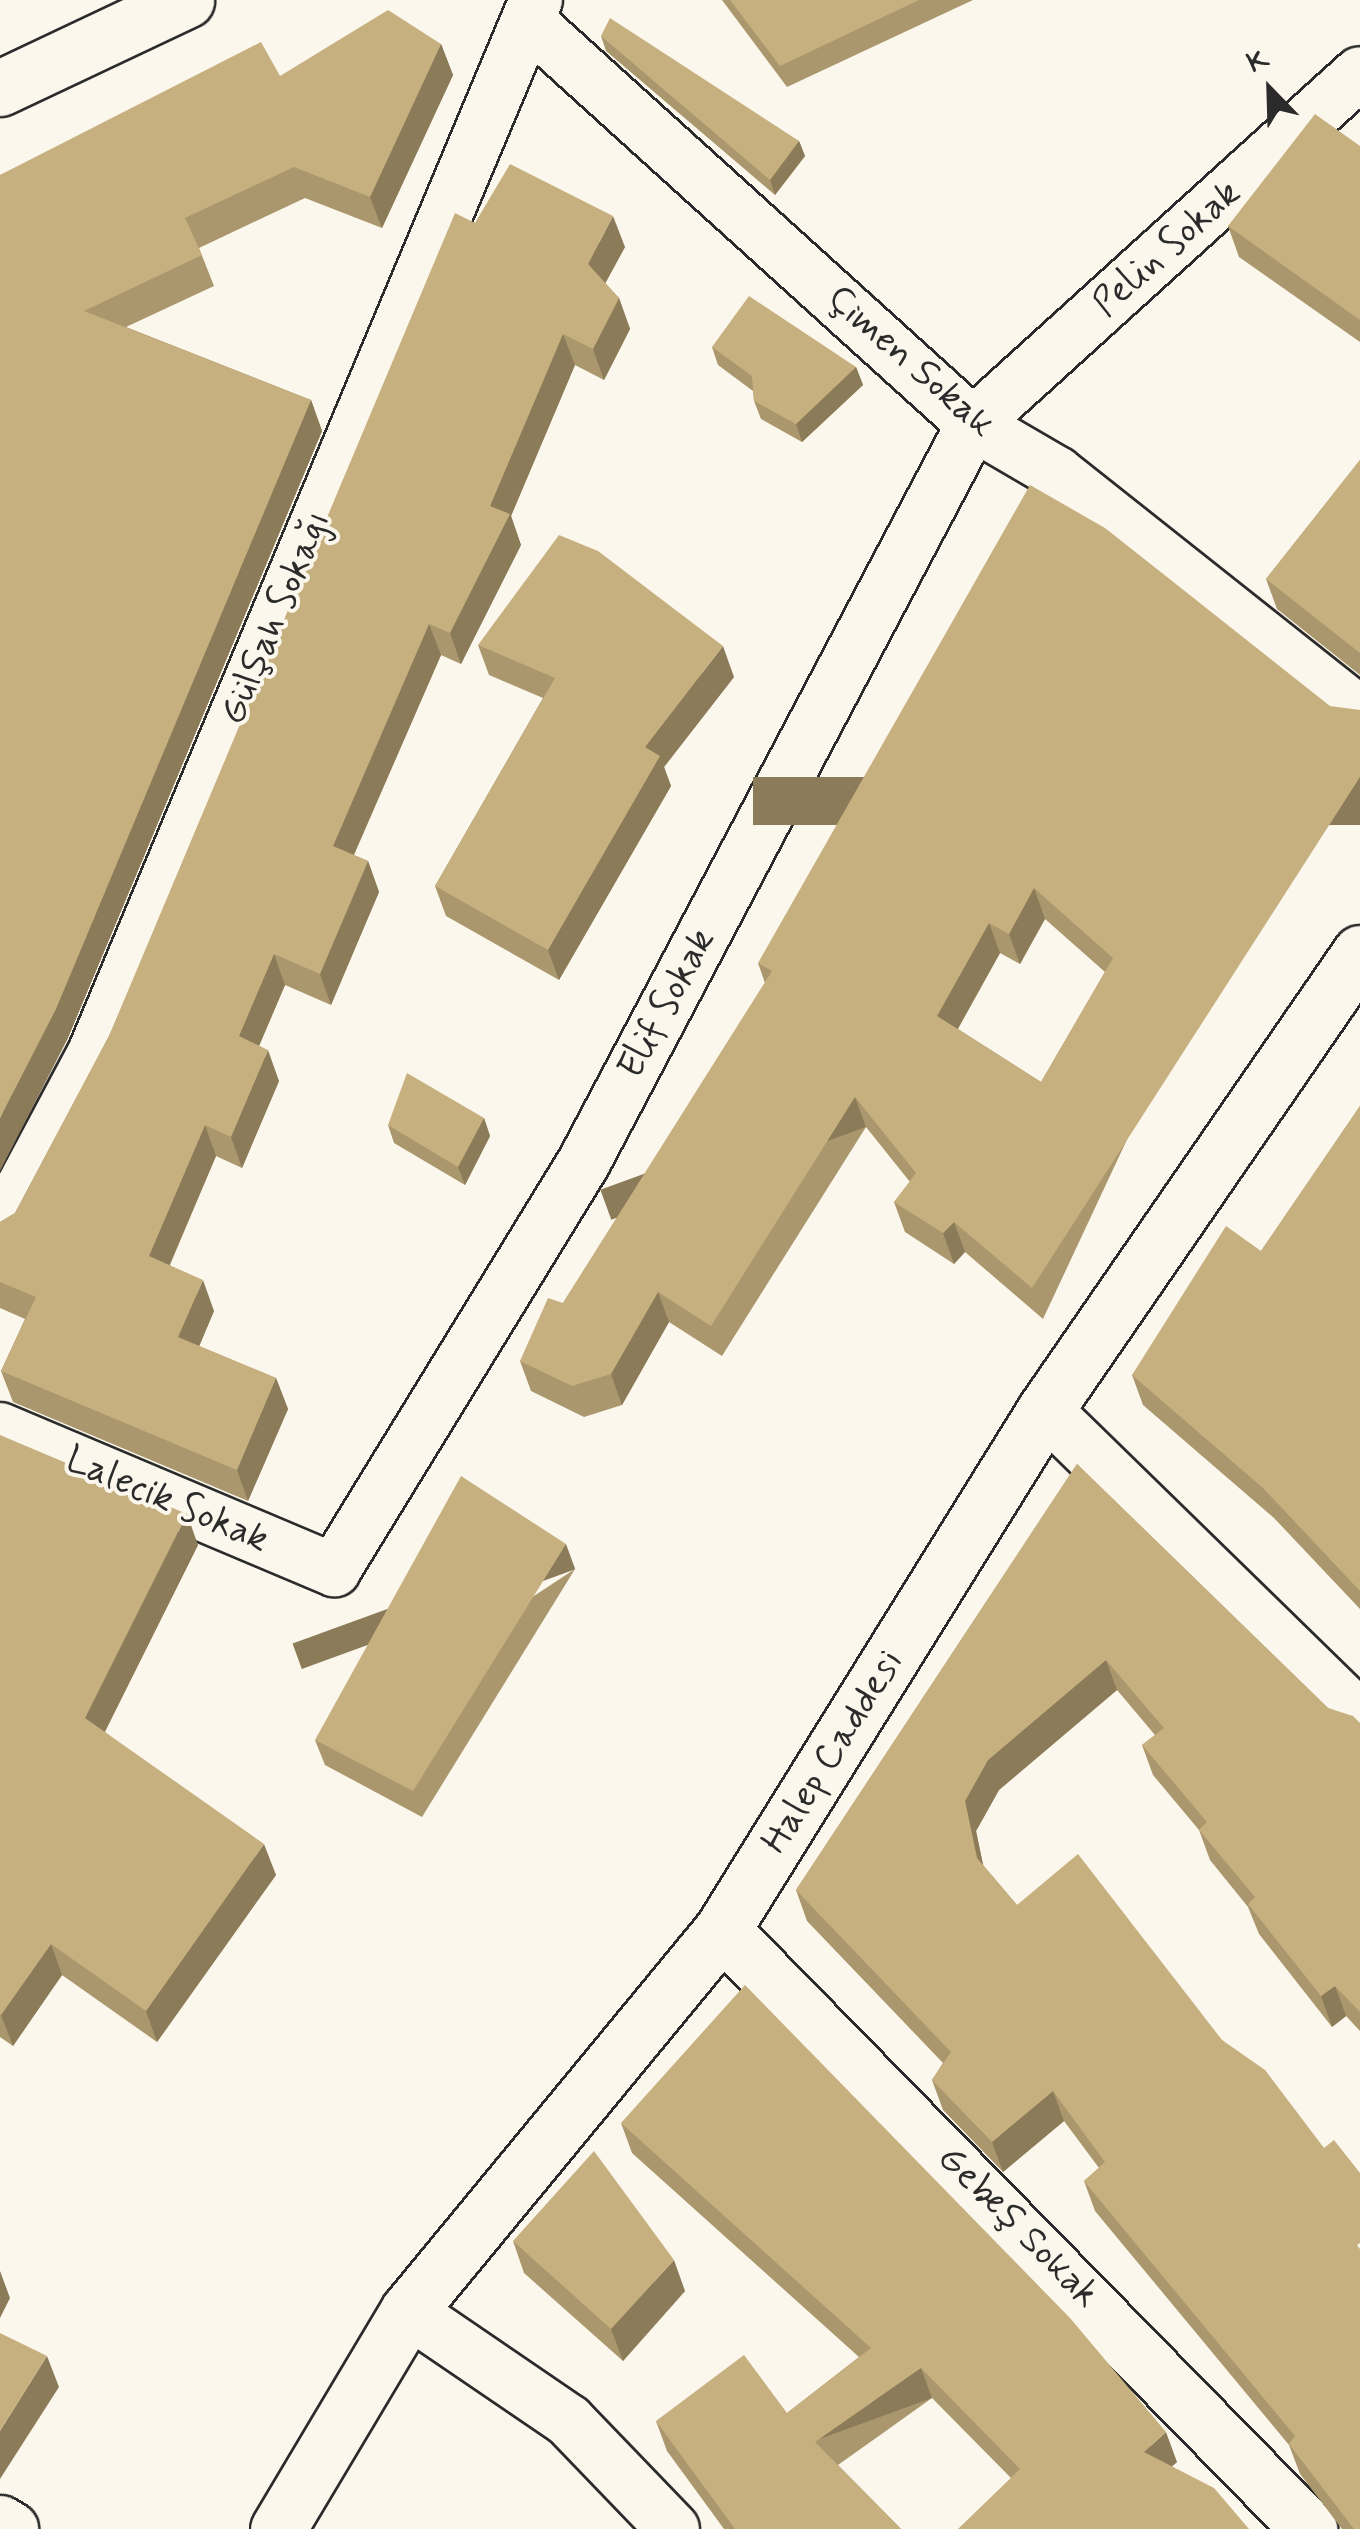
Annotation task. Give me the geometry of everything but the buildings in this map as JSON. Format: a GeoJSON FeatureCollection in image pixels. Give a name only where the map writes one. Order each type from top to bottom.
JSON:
{"type":"FeatureCollection","features":[{"type":"Feature","properties":{"kind":"street"},"geometry":{"type":"LineString","coordinates":[[0,48],[104,0]]}},
{"type":"Feature","properties":{"kind":"street"},"geometry":{"type":"LineString","coordinates":[[0,88],[186,0]]}},
{"type":"Feature","properties":{"kind":"street","name":"Çimen Sokak"},"geometry":{"type":"LineString","coordinates":[[532,10],[973,424],[1057,474],[1360,713]]}},
{"type":"Feature","properties":{"kind":"street","name":"Gülşah Sokağı"},"geometry":{"type":"LineString","coordinates":[[0,1229],[94,1053],[532,10]]}},
{"type":"Feature","properties":{"kind":"street","name":"Pelin Sokak"},"geometry":{"type":"LineString","coordinates":[[973,424],[1360,73]]}},
{"type":"Feature","properties":{"kind":"street","name":"Elif Sokak"},"geometry":{"type":"LineString","coordinates":[[334,1570],[584,1162],[973,424]]}},
{"type":"Feature","properties":{"kind":"street","name":"Halep Caddesi"},"geometry":{"type":"LineString","coordinates":[[278,2529],[408,2311],[722,1930],[1046,1410],[1360,954]]}},
{"type":"Feature","properties":{"kind":"street"},"geometry":{"type":"LineString","coordinates":[[1046,1410],[1360,1717]]}},
{"type":"Feature","properties":{"kind":"street","name":"Lalecik Sokak"},"geometry":{"type":"LineString","coordinates":[[0,1428],[334,1570]]}},
{"type":"Feature","properties":{"kind":"street","name":"Gebeş Sokak"},"geometry":{"type":"LineString","coordinates":[[722,1930],[1309,2529]]}},
{"type":"Feature","properties":{"kind":"street"},"geometry":{"type":"LineString","coordinates":[[408,2311],[568,2421],[673,2529]]}},
{"type":"Feature","properties":{"kind":"street"},"geometry":{"type":"LineString","coordinates":[[0,2523],[10,2529]]}}]}
